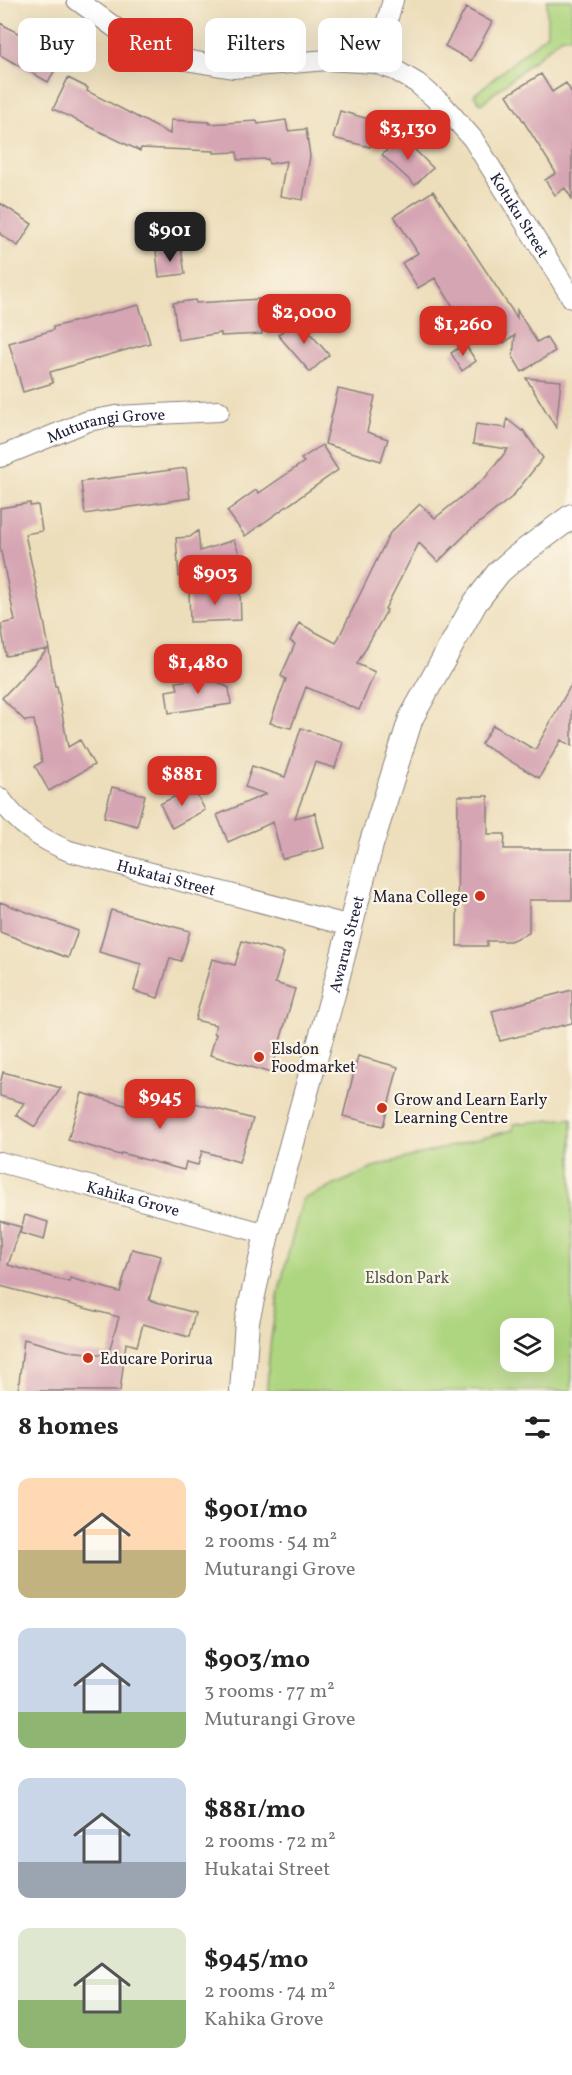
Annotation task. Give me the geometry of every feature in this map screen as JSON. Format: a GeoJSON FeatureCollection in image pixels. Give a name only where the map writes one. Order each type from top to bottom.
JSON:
{"type":"FeatureCollection","features":[{"type":"Feature","properties":{"kind":"street","name":"Kotuku Street"},"geometry":{"type":"LineString","coordinates":[[77,0],[117,29],[173,58],[234,68],[318,61]]}},
{"type":"Feature","properties":{"kind":"street"},"geometry":{"type":"LineString","coordinates":[[388,18],[393,0]]}},
{"type":"Feature","properties":{"kind":"street","name":"Kotuku Street"},"geometry":{"type":"LineString","coordinates":[[398,72],[417,83],[443,105],[473,139],[572,298]]}},
{"type":"Feature","properties":{"kind":"street","name":"Muturangi Grove"},"geometry":{"type":"LineString","coordinates":[[0,458],[88,421],[116,417],[219,411]]}},
{"type":"Feature","properties":{"kind":"street","name":"Awarua Street"},"geometry":{"type":"LineString","coordinates":[[242,1391],[248,1321],[267,1234],[370,845],[411,717],[475,603],[499,572],[572,516]]}},
{"type":"Feature","properties":{"kind":"street","name":"Hukatai Street"},"geometry":{"type":"LineString","coordinates":[[0,798],[10,813],[29,830],[46,842],[69,851],[350,926]]}},
{"type":"Feature","properties":{"kind":"street","name":"Kahika Grove"},"geometry":{"type":"LineString","coordinates":[[0,1162],[267,1234]]}},
{"type":"Feature","properties":{"kind":"green space"},"geometry":{"type":"Polygon","coordinates":[[[547,0],[572,0],[572,37],[562,37],[481,104],[474,95],[547,34],[547,0]]]}},
{"type":"Feature","properties":{"kind":"green space","name":"Elsdon Park"},"geometry":{"type":"Polygon","coordinates":[[[572,1118],[572,1391],[267,1391],[274,1318],[303,1199],[380,1165],[513,1130],[513,1124],[572,1118]]]}},
{"type":"Feature","properties":{"kind":"building"},"geometry":{"type":"Polygon","coordinates":[[[466,8],[492,22],[471,61],[445,46],[466,8]]]}},
{"type":"Feature","properties":{"kind":"building"},"geometry":{"type":"Polygon","coordinates":[[[0,23],[18,33],[18,65],[0,55],[0,23]]]}},
{"type":"Feature","properties":{"kind":"building"},"geometry":{"type":"Polygon","coordinates":[[[30,72],[54,72],[48,82],[30,72]]]}},
{"type":"Feature","properties":{"kind":"building"},"geometry":{"type":"Polygon","coordinates":[[[541,74],[552,92],[566,83],[572,93],[572,199],[565,188],[555,195],[545,180],[556,173],[507,95],[541,74]]]}},
{"type":"Feature","properties":{"kind":"building"},"geometry":{"type":"Polygon","coordinates":[[[68,78],[88,88],[87,91],[170,134],[171,120],[210,122],[209,124],[257,121],[258,124],[286,120],[288,131],[306,129],[310,156],[303,200],[280,196],[286,161],[269,164],[268,159],[238,160],[237,152],[214,153],[214,151],[141,148],[140,151],[53,109],[68,78]]]}},
{"type":"Feature","properties":{"kind":"building"},"geometry":{"type":"Polygon","coordinates":[[[340,111],[376,121],[370,147],[333,138],[340,111]]]}},
{"type":"Feature","properties":{"kind":"building"},"geometry":{"type":"Polygon","coordinates":[[[401,136],[433,168],[415,185],[382,155],[401,136]]]}},
{"type":"Feature","properties":{"kind":"building"},"geometry":{"type":"Polygon","coordinates":[[[433,191],[517,318],[517,310],[537,342],[546,337],[555,351],[522,372],[513,357],[515,335],[504,343],[487,316],[467,330],[435,278],[418,288],[402,263],[418,253],[394,216],[433,191]]]}},
{"type":"Feature","properties":{"kind":"building"},"geometry":{"type":"Polygon","coordinates":[[[0,203],[32,224],[18,246],[0,234],[0,203]]]}},
{"type":"Feature","properties":{"kind":"building"},"geometry":{"type":"Polygon","coordinates":[[[181,248],[185,274],[159,277],[156,251],[181,248]]]}},
{"type":"Feature","properties":{"kind":"building"},"geometry":{"type":"Polygon","coordinates":[[[260,299],[262,334],[221,336],[221,333],[178,340],[173,303],[195,300],[196,303],[260,299]]]}},
{"type":"Feature","properties":{"kind":"building"},"geometry":{"type":"Polygon","coordinates":[[[139,305],[150,343],[50,372],[53,383],[23,392],[9,343],[53,330],[53,327],[139,305]]]}},
{"type":"Feature","properties":{"kind":"building"},"geometry":{"type":"Polygon","coordinates":[[[297,318],[329,355],[310,372],[278,335],[297,318]]]}},
{"type":"Feature","properties":{"kind":"building"},"geometry":{"type":"Polygon","coordinates":[[[465,344],[476,361],[462,371],[451,353],[465,344]]]}},
{"type":"Feature","properties":{"kind":"building"},"geometry":{"type":"Polygon","coordinates":[[[526,378],[561,381],[556,428],[526,378]]]}},
{"type":"Feature","properties":{"kind":"building"},"geometry":{"type":"Polygon","coordinates":[[[338,389],[375,397],[367,432],[388,439],[381,461],[325,444],[338,389]]]}},
{"type":"Feature","properties":{"kind":"building"},"geometry":{"type":"Polygon","coordinates":[[[507,419],[523,430],[543,458],[512,497],[469,531],[438,562],[419,543],[385,609],[387,610],[357,664],[375,672],[359,710],[306,687],[291,728],[270,723],[286,679],[281,676],[295,644],[290,641],[299,623],[336,643],[390,533],[420,504],[435,518],[485,478],[508,449],[473,444],[476,424],[506,428],[507,419]]]}},
{"type":"Feature","properties":{"kind":"building"},"geometry":{"type":"Polygon","coordinates":[[[322,445],[338,470],[245,536],[227,511],[256,490],[259,493],[304,462],[301,459],[322,445]]]}},
{"type":"Feature","properties":{"kind":"building"},"geometry":{"type":"Polygon","coordinates":[[[186,468],[190,498],[85,514],[81,482],[186,468]]]}},
{"type":"Feature","properties":{"kind":"building"},"geometry":{"type":"Polygon","coordinates":[[[30,503],[30,506],[38,505],[42,531],[25,534],[68,747],[80,740],[94,765],[49,791],[35,766],[42,762],[34,720],[25,721],[2,698],[48,649],[6,656],[1,624],[15,621],[0,547],[0,508],[30,503]]]}},
{"type":"Feature","properties":{"kind":"building"},"geometry":{"type":"Polygon","coordinates":[[[198,531],[200,551],[234,540],[240,556],[179,577],[176,538],[190,537],[198,531]]]}},
{"type":"Feature","properties":{"kind":"building"},"geometry":{"type":"Polygon","coordinates":[[[240,589],[241,620],[190,622],[189,591],[240,589]]]}},
{"type":"Feature","properties":{"kind":"building"},"geometry":{"type":"Polygon","coordinates":[[[209,677],[229,688],[231,704],[169,713],[166,691],[178,689],[176,682],[209,677]]]}},
{"type":"Feature","properties":{"kind":"building"},"geometry":{"type":"Polygon","coordinates":[[[572,683],[572,746],[561,740],[539,778],[481,744],[493,725],[535,750],[572,683]]]}},
{"type":"Feature","properties":{"kind":"building"},"geometry":{"type":"Polygon","coordinates":[[[301,728],[343,742],[335,768],[315,762],[295,818],[315,813],[324,848],[282,859],[273,822],[228,842],[217,815],[266,794],[245,787],[252,766],[285,777],[301,728]]]}},
{"type":"Feature","properties":{"kind":"building"},"geometry":{"type":"Polygon","coordinates":[[[112,787],[145,795],[137,826],[104,817],[112,787]]]}},
{"type":"Feature","properties":{"kind":"building"},"geometry":{"type":"Polygon","coordinates":[[[193,787],[205,810],[172,828],[160,804],[193,787]]]}},
{"type":"Feature","properties":{"kind":"building"},"geometry":{"type":"Polygon","coordinates":[[[458,796],[488,796],[488,834],[505,834],[504,849],[572,849],[572,900],[529,900],[529,933],[510,941],[487,941],[487,946],[457,946],[458,796]]]}},
{"type":"Feature","properties":{"kind":"building"},"geometry":{"type":"Polygon","coordinates":[[[0,902],[78,931],[68,958],[0,932],[0,902]]]}},
{"type":"Feature","properties":{"kind":"building"},"geometry":{"type":"Polygon","coordinates":[[[111,910],[190,931],[181,961],[170,958],[158,998],[134,991],[141,964],[99,952],[111,910]]]}},
{"type":"Feature","properties":{"kind":"building"},"geometry":{"type":"Polygon","coordinates":[[[242,941],[284,953],[275,983],[295,989],[271,1073],[210,1055],[216,1025],[195,1020],[212,959],[235,965],[242,941]]]}},
{"type":"Feature","properties":{"kind":"building"},"geometry":{"type":"Polygon","coordinates":[[[572,990],[572,1023],[500,1041],[492,1011],[572,990]]]}},
{"type":"Feature","properties":{"kind":"building"},"geometry":{"type":"Polygon","coordinates":[[[358,1056],[398,1067],[383,1126],[343,1116],[358,1056]]]}},
{"type":"Feature","properties":{"kind":"building"},"geometry":{"type":"Polygon","coordinates":[[[3,1072],[61,1088],[35,1127],[16,1115],[24,1103],[0,1096],[3,1072]]]}},
{"type":"Feature","properties":{"kind":"building"},"geometry":{"type":"Polygon","coordinates":[[[151,1091],[253,1119],[239,1162],[202,1151],[198,1165],[186,1162],[184,1170],[68,1140],[82,1093],[146,1111],[151,1091]]]}},
{"type":"Feature","properties":{"kind":"building"},"geometry":{"type":"Polygon","coordinates":[[[25,1215],[48,1222],[44,1240],[20,1233],[25,1215]]]}},
{"type":"Feature","properties":{"kind":"building"},"geometry":{"type":"Polygon","coordinates":[[[0,1221],[21,1227],[8,1265],[69,1282],[70,1278],[120,1292],[132,1249],[161,1256],[149,1300],[195,1313],[189,1337],[143,1324],[137,1346],[126,1343],[120,1391],[18,1391],[24,1339],[68,1351],[108,1355],[119,1317],[0,1286],[0,1221]]]}},
{"type":"Feature","properties":{"kind":"place","name":"Mana College"},"geometry":{"type":"Point","coordinates":[480,896]}},
{"type":"Feature","properties":{"kind":"place","name":"Elsdon Foodmarket"},"geometry":{"type":"Point","coordinates":[259,1057]}},
{"type":"Feature","properties":{"kind":"place","name":"Grow and Learn Early Learning Centre"},"geometry":{"type":"Point","coordinates":[382,1108]}},
{"type":"Feature","properties":{"kind":"place","name":"Educare Porirua"},"geometry":{"type":"Point","coordinates":[88,1358]}}]}
